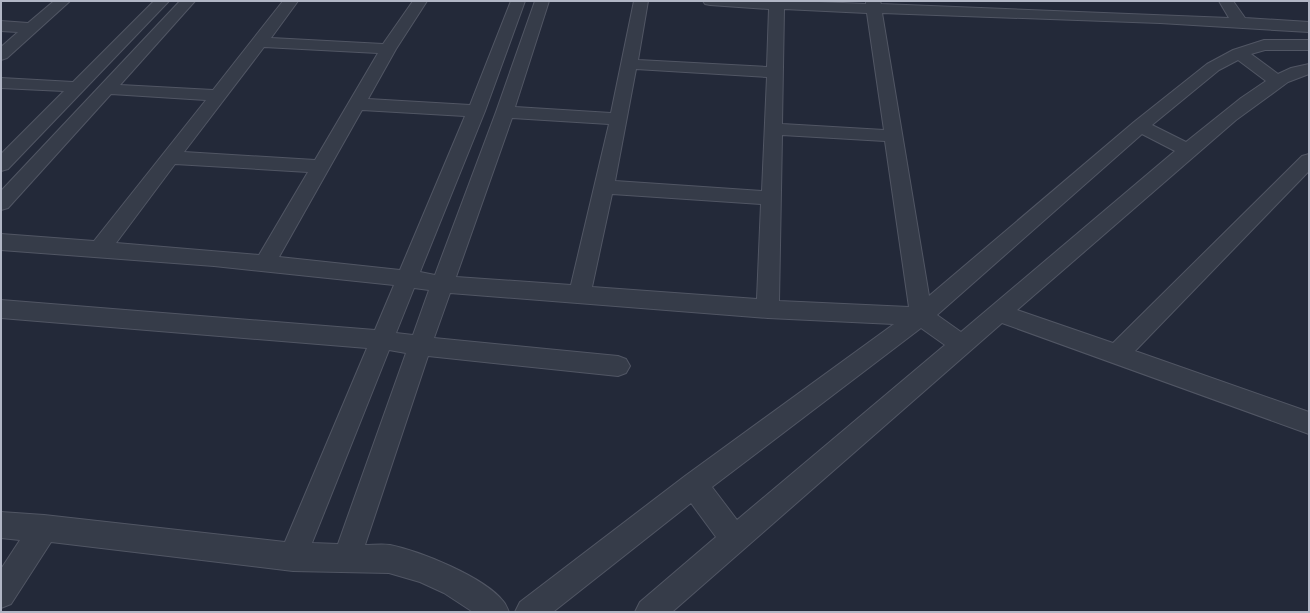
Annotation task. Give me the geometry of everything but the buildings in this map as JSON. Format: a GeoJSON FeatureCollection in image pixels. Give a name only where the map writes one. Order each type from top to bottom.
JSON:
{"type":"FeatureCollection","features":[{"type":"Feature","properties":{"kind":"street"},"geometry":{"type":"LineString","coordinates":[[1,55],[62,1]]}},
{"type":"Feature","properties":{"kind":"street"},"geometry":{"type":"LineString","coordinates":[[1,165],[162,1]]}},
{"type":"Feature","properties":{"kind":"street"},"geometry":{"type":"LineString","coordinates":[[1,203],[188,1]]}},
{"type":"Feature","properties":{"kind":"street"},"geometry":{"type":"LineString","coordinates":[[100,248],[291,1]]}},
{"type":"Feature","properties":{"kind":"street"},"geometry":{"type":"LineString","coordinates":[[265,263],[388,49],[420,1]]}},
{"type":"Feature","properties":{"kind":"street"},"geometry":{"type":"LineString","coordinates":[[293,557],[476,111],[518,1]]}},
{"type":"Feature","properties":{"kind":"street"},"geometry":{"type":"LineString","coordinates":[[347,557],[442,284],[505,112],[542,1]]}},
{"type":"Feature","properties":{"kind":"street"},"geometry":{"type":"LineString","coordinates":[[580,294],[619,119],[641,1]]}},
{"type":"Feature","properties":{"kind":"street"},"geometry":{"type":"LineString","coordinates":[[710,1],[967,7],[1055,16],[1240,22],[1309,27]]}},
{"type":"Feature","properties":{"kind":"street"},"geometry":{"type":"LineString","coordinates":[[1048,1],[1055,16]]}},
{"type":"Feature","properties":{"kind":"street"},"geometry":{"type":"LineString","coordinates":[[1226,1],[1240,22]]}},
{"type":"Feature","properties":{"kind":"street"},"geometry":{"type":"LineString","coordinates":[[768,308],[777,3]]}},
{"type":"Feature","properties":{"kind":"street"},"geometry":{"type":"LineString","coordinates":[[873,5],[922,316]]}},
{"type":"Feature","properties":{"kind":"street"},"geometry":{"type":"LineString","coordinates":[[1,26],[32,28]]}},
{"type":"Feature","properties":{"kind":"street"},"geometry":{"type":"LineString","coordinates":[[259,42],[388,49]]}},
{"type":"Feature","properties":{"kind":"street"},"geometry":{"type":"LineString","coordinates":[[650,612],[1188,150],[1276,80],[1305,68],[1284,44]]}},
{"type":"Feature","properties":{"kind":"street"},"geometry":{"type":"LineString","coordinates":[[530,612],[694,485],[922,316],[1140,126],[1213,67],[1239,52],[1264,45],[1309,45]]}},
{"type":"Feature","properties":{"kind":"street"},"geometry":{"type":"LineString","coordinates":[[1239,52],[1276,80]]}},
{"type":"Feature","properties":{"kind":"street"},"geometry":{"type":"LineString","coordinates":[[630,64],[774,72]]}},
{"type":"Feature","properties":{"kind":"street"},"geometry":{"type":"LineString","coordinates":[[1,83],[79,87]]}},
{"type":"Feature","properties":{"kind":"street"},"geometry":{"type":"LineString","coordinates":[[107,89],[217,95]]}},
{"type":"Feature","properties":{"kind":"street"},"geometry":{"type":"LineString","coordinates":[[357,104],[476,111]]}},
{"type":"Feature","properties":{"kind":"street"},"geometry":{"type":"LineString","coordinates":[[505,112],[619,119]]}},
{"type":"Feature","properties":{"kind":"street"},"geometry":{"type":"LineString","coordinates":[[1140,126],[1188,150]]}},
{"type":"Feature","properties":{"kind":"street"},"geometry":{"type":"LineString","coordinates":[[773,129],[893,136]]}},
{"type":"Feature","properties":{"kind":"street"},"geometry":{"type":"LineString","coordinates":[[169,157],[320,167]]}},
{"type":"Feature","properties":{"kind":"street"},"geometry":{"type":"LineString","coordinates":[[1117,354],[1309,160]]}},
{"type":"Feature","properties":{"kind":"street"},"geometry":{"type":"LineString","coordinates":[[604,187],[772,198]]}},
{"type":"Feature","properties":{"kind":"street"},"geometry":{"type":"LineString","coordinates":[[1,242],[100,248],[265,263],[407,278],[442,284],[768,308],[922,316],[961,344]]}},
{"type":"Feature","properties":{"kind":"street"},"geometry":{"type":"LineString","coordinates":[[1,310],[383,340],[420,346],[618,366]]}},
{"type":"Feature","properties":{"kind":"street"},"geometry":{"type":"LineString","coordinates":[[1000,313],[1309,423]]}},
{"type":"Feature","properties":{"kind":"street"},"geometry":{"type":"LineString","coordinates":[[694,485],[734,539]]}},
{"type":"Feature","properties":{"kind":"street"},"geometry":{"type":"LineString","coordinates":[[1,525],[44,528],[293,557],[389,559],[422,569],[454,583],[484,602],[494,612]]}},
{"type":"Feature","properties":{"kind":"street"},"geometry":{"type":"LineString","coordinates":[[1,594],[44,528]]}}]}
